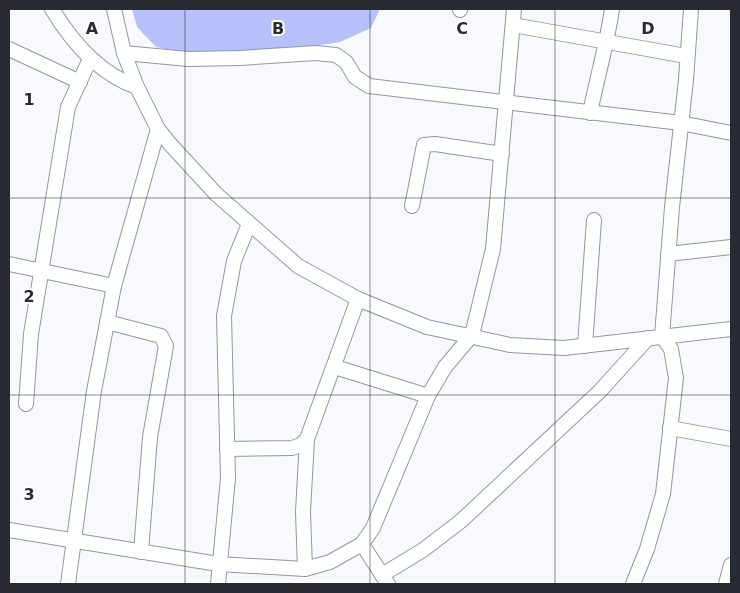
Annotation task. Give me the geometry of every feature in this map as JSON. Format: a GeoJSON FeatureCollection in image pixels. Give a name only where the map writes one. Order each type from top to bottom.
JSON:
{"type":"FeatureCollection","features":[{"type":"Feature","properties":{"kind":"street"},"geometry":{"type":"LineString","coordinates":[[52,9],[90,59],[118,80],[136,87]]}},
{"type":"Feature","properties":{"kind":"street"},"geometry":{"type":"LineString","coordinates":[[114,9],[124,52],[136,87],[158,129],[170,144],[216,194],[298,266],[358,299],[427,327],[510,345],[564,348],[731,329]]}},
{"type":"Feature","properties":{"kind":"street"},"geometry":{"type":"LineString","coordinates":[[9,530],[218,564],[305,569],[330,562],[362,544],[373,528],[428,396],[445,367],[470,337],[493,249],[514,9]]}},
{"type":"Feature","properties":{"kind":"street"},"geometry":{"type":"LineString","coordinates":[[590,113],[599,65],[607,41],[612,9]]}},
{"type":"Feature","properties":{"kind":"street"},"geometry":{"type":"LineString","coordinates":[[633,584],[647,549],[663,494],[676,378],[671,349],[662,336],[691,9]]}},
{"type":"Feature","properties":{"kind":"street"},"geometry":{"type":"LineString","coordinates":[[513,25],[686,56]]}},
{"type":"Feature","properties":{"kind":"street"},"geometry":{"type":"LineString","coordinates":[[9,48],[80,82]]}},
{"type":"Feature","properties":{"kind":"street"},"geometry":{"type":"LineString","coordinates":[[124,52],[188,58],[240,58],[316,53],[336,55],[346,62],[355,77],[369,86],[681,123],[731,133]]}},
{"type":"Feature","properties":{"kind":"street"},"geometry":{"type":"LineString","coordinates":[[26,404],[31,334],[68,107],[90,59]]}},
{"type":"Feature","properties":{"kind":"street"},"geometry":{"type":"LineString","coordinates":[[68,584],[94,391],[114,286],[158,129]]}},
{"type":"Feature","properties":{"kind":"street"},"geometry":{"type":"LineString","coordinates":[[412,206],[424,145],[435,144],[502,154]]}},
{"type":"Feature","properties":{"kind":"street"},"geometry":{"type":"LineString","coordinates":[[585,346],[594,220]]}},
{"type":"Feature","properties":{"kind":"street"},"geometry":{"type":"LineString","coordinates":[[218,584],[218,564],[228,478],[224,316],[234,262],[249,224]]}},
{"type":"Feature","properties":{"kind":"street"},"geometry":{"type":"LineString","coordinates":[[668,254],[731,247]]}},
{"type":"Feature","properties":{"kind":"street"},"geometry":{"type":"LineString","coordinates":[[9,264],[114,286]]}},
{"type":"Feature","properties":{"kind":"street"},"geometry":{"type":"LineString","coordinates":[[305,569],[304,512],[307,439],[335,367],[358,299]]}},
{"type":"Feature","properties":{"kind":"street"},"geometry":{"type":"LineString","coordinates":[[107,322],[161,336],[166,346],[150,437],[141,552]]}},
{"type":"Feature","properties":{"kind":"street"},"geometry":{"type":"LineString","coordinates":[[362,544],[385,580],[461,521],[600,391],[648,338]]}},
{"type":"Feature","properties":{"kind":"street"},"geometry":{"type":"LineString","coordinates":[[335,367],[428,396]]}},
{"type":"Feature","properties":{"kind":"street"},"geometry":{"type":"LineString","coordinates":[[670,428],[731,439]]}},
{"type":"Feature","properties":{"kind":"street"},"geometry":{"type":"LineString","coordinates":[[227,449],[292,448],[301,445],[307,439]]}},
{"type":"Feature","properties":{"kind":"street"},"geometry":{"type":"LineString","coordinates":[[726,584],[731,565]]}},
{"type":"Feature","properties":{"kind":"water"},"geometry":{"type":"Polygon","coordinates":[[[132,9],[380,9],[371,28],[340,42],[279,52],[198,56],[156,47],[137,27],[132,9]]]}}]}
